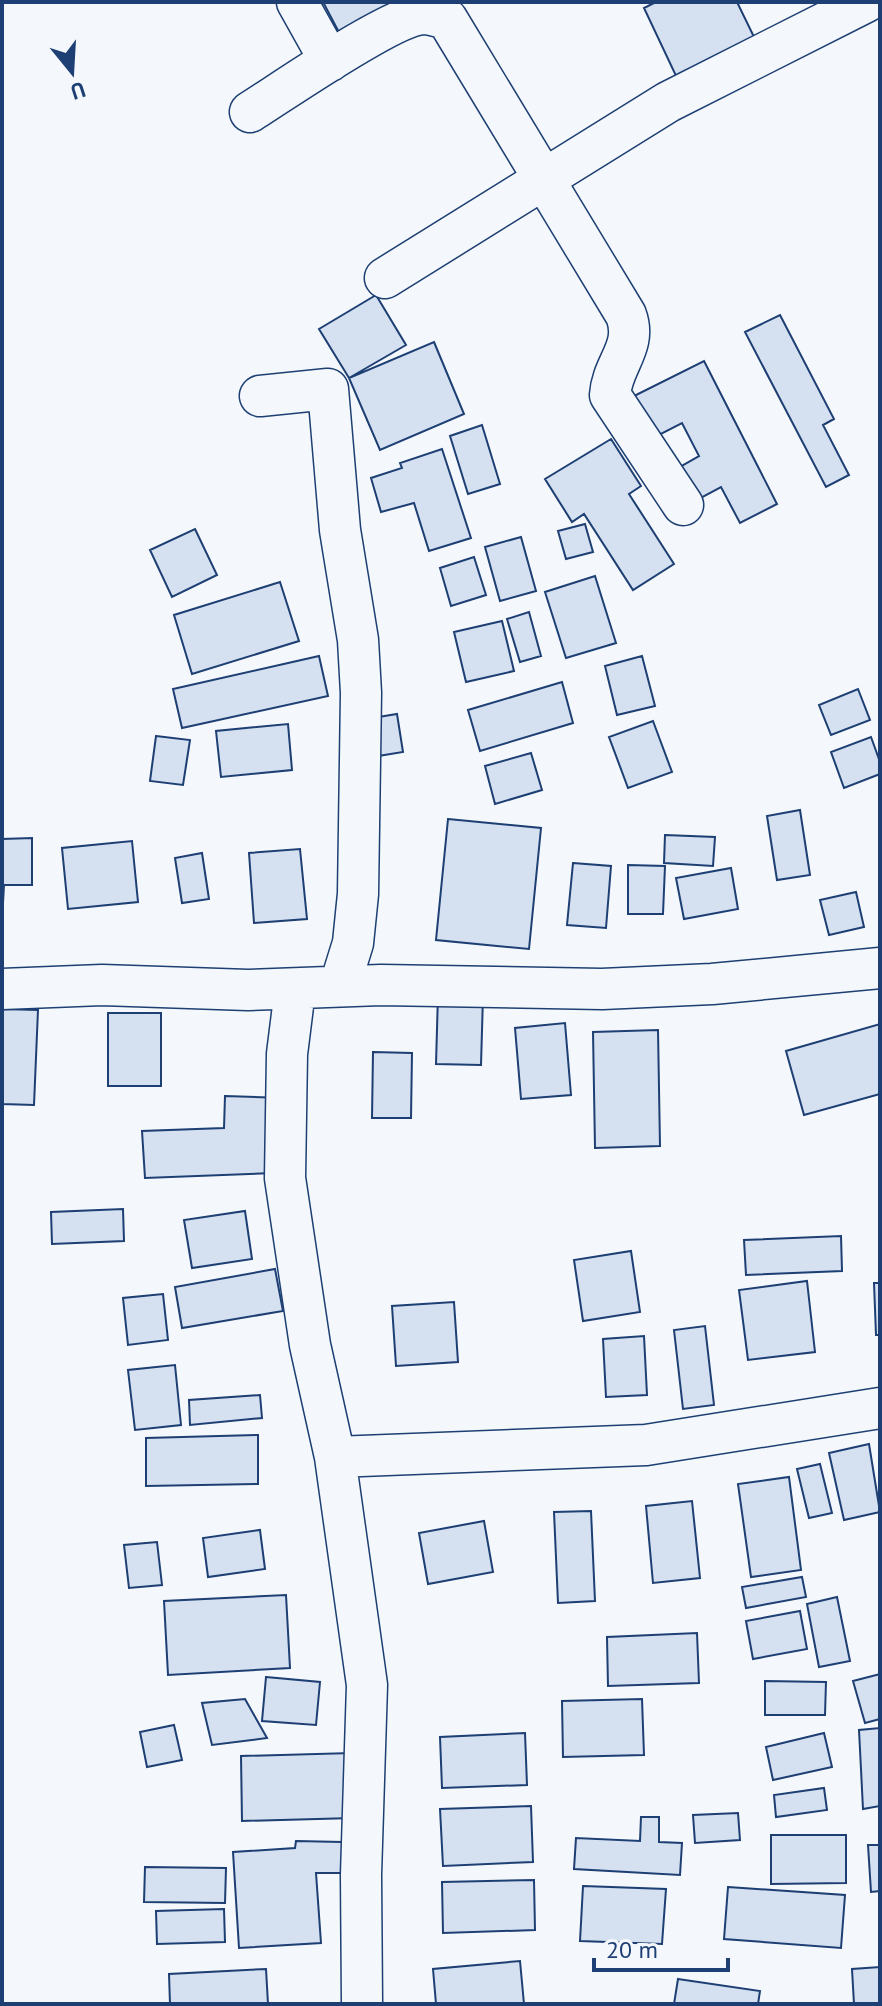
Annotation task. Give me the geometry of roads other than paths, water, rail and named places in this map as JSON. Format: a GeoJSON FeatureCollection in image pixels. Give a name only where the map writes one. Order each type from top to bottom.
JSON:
{"type":"FeatureCollection","features":[{"type":"Feature","properties":{"kind":"street"},"geometry":{"type":"LineString","coordinates":[[297,2],[330,61]]}},
{"type":"Feature","properties":{"kind":"street"},"geometry":{"type":"LineString","coordinates":[[385,278],[668,102],[866,2]]}},
{"type":"Feature","properties":{"kind":"street"},"geometry":{"type":"LineString","coordinates":[[250,112],[330,61],[421,14],[447,19],[630,327],[631,339],[611,384],[610,395],[683,505]]}},
{"type":"Feature","properties":{"kind":"street"},"geometry":{"type":"LineString","coordinates":[[260,396],[328,389],[340,530],[358,640],[361,693],[358,894],[353,943],[340,985]]}},
{"type":"Feature","properties":{"kind":"street"},"geometry":{"type":"LineString","coordinates":[[2,989],[102,985],[295,990],[340,985],[602,989],[712,984],[880,968]]}},
{"type":"Feature","properties":{"kind":"street"},"geometry":{"type":"LineString","coordinates":[[295,990],[287,1054],[285,1178],[310,1345],[335,1457],[367,1685],[361,1875],[362,2004]]}},
{"type":"Feature","properties":{"kind":"street"},"geometry":{"type":"LineString","coordinates":[[335,1457],[646,1445],[880,1408]]}}]}
